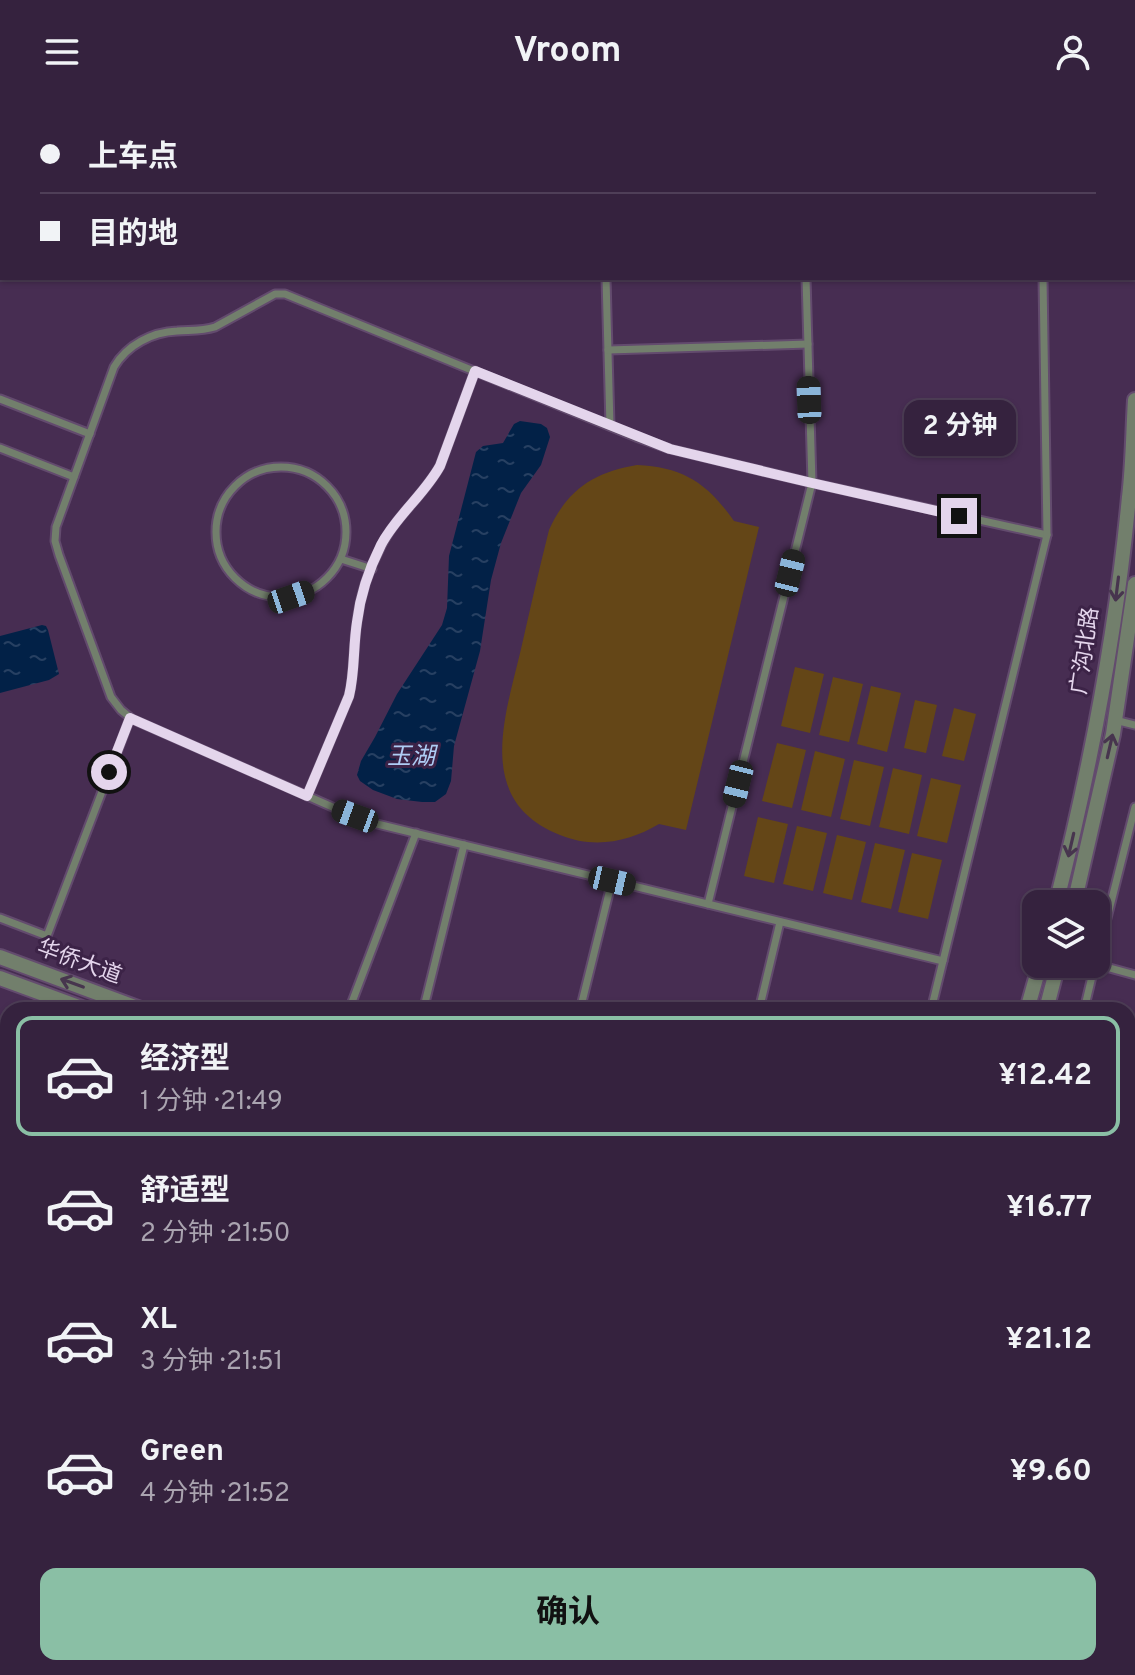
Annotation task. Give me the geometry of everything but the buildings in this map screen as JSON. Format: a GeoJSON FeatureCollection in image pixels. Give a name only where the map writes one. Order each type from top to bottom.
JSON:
{"type":"FeatureCollection","features":[{"type":"Feature","properties":{"kind":"street","name":"广沟北路"},"geometry":{"type":"LineString","coordinates":[[1059,890],[1095,739],[1110,646],[1132,502],[1135,400]]}},
{"type":"Feature","properties":{"kind":"street","name":"广沟北路"},"geometry":{"type":"LineString","coordinates":[[1077,890],[1115,720],[1135,584]]}},
{"type":"Feature","properties":{"kind":"street","name":"华侨大道"},"geometry":{"type":"LineString","coordinates":[[0,957],[121,1002]]}},
{"type":"Feature","properties":{"kind":"street","name":"华侨大道"},"geometry":{"type":"LineString","coordinates":[[0,978],[65,1002]]}},
{"type":"Feature","properties":{"kind":"street"},"geometry":{"type":"LineString","coordinates":[[1029,1002],[1036,978]]}},
{"type":"Feature","properties":{"kind":"street"},"geometry":{"type":"LineString","coordinates":[[1048,1002],[1054,978]]}},
{"type":"Feature","properties":{"kind":"lane"},"geometry":{"type":"LineString","coordinates":[[606,280],[610,426]]}},
{"type":"Feature","properties":{"kind":"lane"},"geometry":{"type":"LineString","coordinates":[[708,904],[812,483],[806,280]]}},
{"type":"Feature","properties":{"kind":"lane"},"geometry":{"type":"LineString","coordinates":[[933,1002],[1047,535],[1043,280]]}},
{"type":"Feature","properties":{"kind":"lane"},"geometry":{"type":"LineString","coordinates":[[943,961],[373,823],[130,718],[111,697],[59,555],[55,541],[56,527],[120,356],[148,337],[162,332],[215,327],[275,294],[285,294],[670,449],[1047,535]]}},
{"type":"Feature","properties":{"kind":"lane"},"geometry":{"type":"LineString","coordinates":[[608,350],[808,344]]}},
{"type":"Feature","properties":{"kind":"lane"},"geometry":{"type":"LineString","coordinates":[[307,796],[349,696],[357,621],[363,593],[380,548],[391,528],[432,480],[440,466],[475,371]]}},
{"type":"Feature","properties":{"kind":"lane"},"geometry":{"type":"LineString","coordinates":[[0,399],[90,434]]}},
{"type":"Feature","properties":{"kind":"lane"},"geometry":{"type":"LineString","coordinates":[[0,448],[74,477]]}},
{"type":"Feature","properties":{"kind":"lane"},"geometry":{"type":"LineString","coordinates":[[280,467],[302,470],[321,480],[336,496],[344,516],[346,538],[341,559],[329,577],[312,590],[291,597],[270,597],[249,590],[232,577],[221,559],[215,538],[217,517],[225,497],[240,481],[259,470],[280,467]]}},
{"type":"Feature","properties":{"kind":"lane"},"geometry":{"type":"LineString","coordinates":[[341,559],[372,569]]}},
{"type":"Feature","properties":{"kind":"lane"},"geometry":{"type":"LineString","coordinates":[[0,918],[47,936],[130,718]]}},
{"type":"Feature","properties":{"kind":"lane"},"geometry":{"type":"LineString","coordinates":[[1115,720],[1135,725]]}},
{"type":"Feature","properties":{"kind":"lane"},"geometry":{"type":"LineString","coordinates":[[1110,906],[1135,807]]}},
{"type":"Feature","properties":{"kind":"lane"},"geometry":{"type":"LineString","coordinates":[[352,1002],[416,833]]}},
{"type":"Feature","properties":{"kind":"lane"},"geometry":{"type":"LineString","coordinates":[[425,1002],[464,845]]}},
{"type":"Feature","properties":{"kind":"lane"},"geometry":{"type":"LineString","coordinates":[[1124,852],[1135,855]]}},
{"type":"Feature","properties":{"kind":"lane"},"geometry":{"type":"LineString","coordinates":[[582,1002],[612,881]]}},
{"type":"Feature","properties":{"kind":"lane"},"geometry":{"type":"LineString","coordinates":[[761,1002],[780,922]]}},
{"type":"Feature","properties":{"kind":"lane"},"geometry":{"type":"LineString","coordinates":[[1110,968],[1135,975]]}},
{"type":"Feature","properties":{"kind":"lane"},"geometry":{"type":"LineString","coordinates":[[1086,1002],[1092,978]]}},
{"type":"Feature","properties":{"kind":"shaded area"},"geometry":{"type":"Polygon","coordinates":[[[637,465],[668,469],[693,480],[714,497],[734,521],[759,527],[686,830],[659,824],[611,842],[586,842],[560,835],[533,820],[515,801],[506,779],[502,755],[504,729],[549,530],[556,516],[573,494],[595,478],[637,465]]]}},
{"type":"Feature","properties":{"kind":"shaded area"},"geometry":{"type":"Polygon","coordinates":[[[795,667],[824,674],[810,733],[781,726],[795,667]]]}},
{"type":"Feature","properties":{"kind":"shaded area"},"geometry":{"type":"Polygon","coordinates":[[[833,677],[863,684],[849,742],[819,735],[833,677]]]}},
{"type":"Feature","properties":{"kind":"shaded area"},"geometry":{"type":"Polygon","coordinates":[[[871,686],[901,693],[887,752],[857,744],[871,686]]]}},
{"type":"Feature","properties":{"kind":"shaded area"},"geometry":{"type":"Polygon","coordinates":[[[915,700],[937,705],[926,753],[904,748],[915,700]]]}},
{"type":"Feature","properties":{"kind":"shaded area"},"geometry":{"type":"Polygon","coordinates":[[[954,708],[976,714],[964,761],[942,756],[954,708]]]}},
{"type":"Feature","properties":{"kind":"shaded area"},"geometry":{"type":"Polygon","coordinates":[[[777,743],[806,750],[792,808],[762,801],[777,743]]]}},
{"type":"Feature","properties":{"kind":"shaded area"},"geometry":{"type":"Polygon","coordinates":[[[815,751],[845,759],[831,817],[801,810],[815,751]]]}},
{"type":"Feature","properties":{"kind":"shaded area"},"geometry":{"type":"Polygon","coordinates":[[[854,760],[884,767],[870,826],[840,819],[854,760]]]}},
{"type":"Feature","properties":{"kind":"shaded area"},"geometry":{"type":"Polygon","coordinates":[[[893,768],[922,775],[909,834],[879,827],[893,768]]]}},
{"type":"Feature","properties":{"kind":"shaded area"},"geometry":{"type":"Polygon","coordinates":[[[931,778],[961,785],[947,843],[917,836],[931,778]]]}},
{"type":"Feature","properties":{"kind":"shaded area"},"geometry":{"type":"Polygon","coordinates":[[[758,817],[788,824],[774,883],[744,876],[758,817]]]}},
{"type":"Feature","properties":{"kind":"shaded area"},"geometry":{"type":"Polygon","coordinates":[[[797,826],[827,833],[813,891],[783,884],[797,826]]]}},
{"type":"Feature","properties":{"kind":"shaded area"},"geometry":{"type":"Polygon","coordinates":[[[837,835],[866,842],[852,900],[823,893],[837,835]]]}},
{"type":"Feature","properties":{"kind":"shaded area"},"geometry":{"type":"Polygon","coordinates":[[[875,843],[905,850],[891,909],[861,902],[875,843]]]}},
{"type":"Feature","properties":{"kind":"shaded area"},"geometry":{"type":"Polygon","coordinates":[[[912,853],[942,860],[928,919],[898,912],[912,853]]]}},
{"type":"Feature","properties":{"kind":"water","name":"玉湖"},"geometry":{"type":"Polygon","coordinates":[[[520,421],[541,424],[547,428],[550,437],[541,465],[521,493],[501,543],[491,580],[480,651],[454,746],[451,781],[446,794],[435,802],[397,799],[373,790],[360,781],[357,775],[361,761],[397,694],[442,625],[447,608],[449,556],[476,452],[483,446],[503,443],[514,424],[520,421]]]}},
{"type":"Feature","properties":{"kind":"water"},"geometry":{"type":"Polygon","coordinates":[[[42,625],[48,630],[59,674],[49,680],[0,693],[0,636],[42,625]]]}},
{"type":"Feature","properties":{"kind":"route"},"geometry":{"type":"LineString","coordinates":[[109,772],[130,718],[307,796],[349,696],[357,621],[370,573],[391,528],[425,490],[440,466],[475,371],[670,449],[959,516]]}}]}
